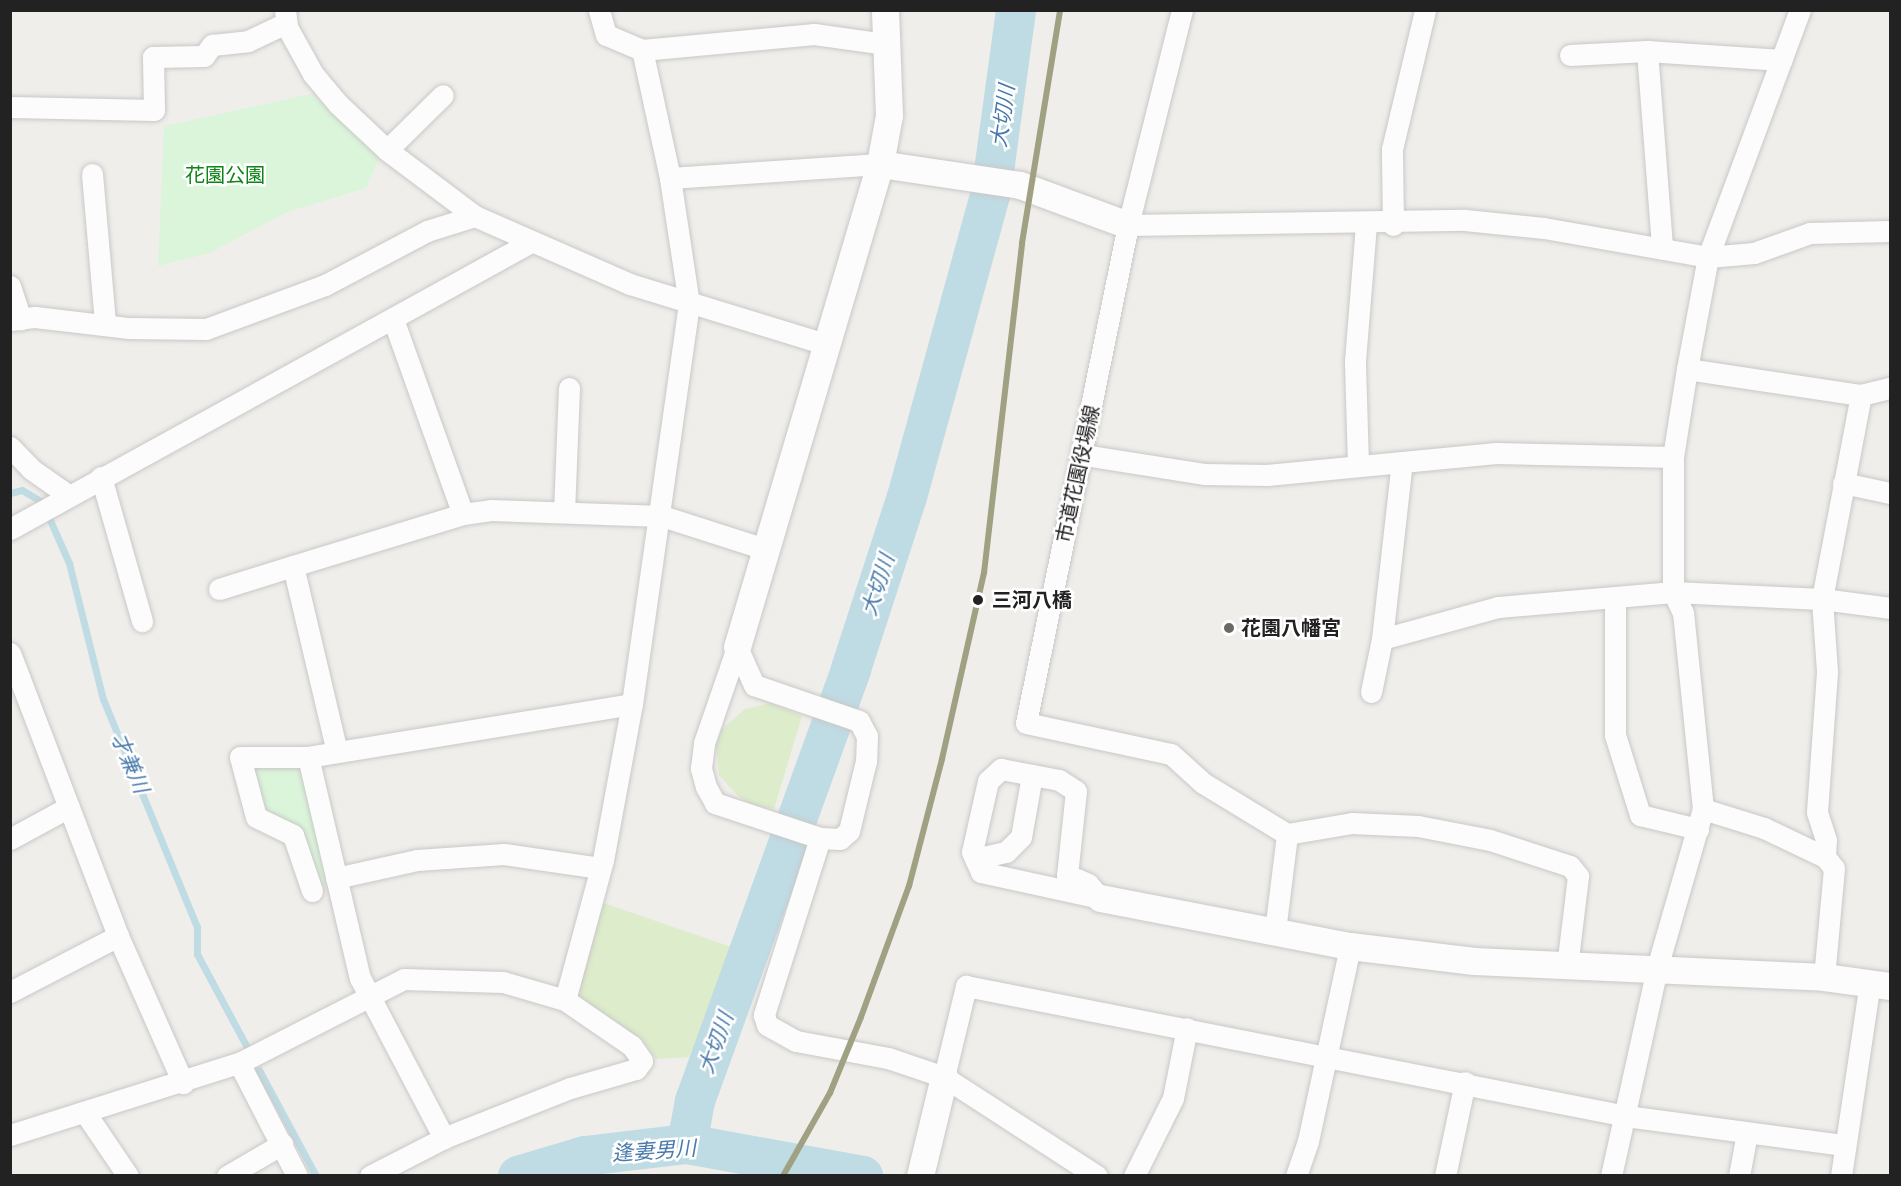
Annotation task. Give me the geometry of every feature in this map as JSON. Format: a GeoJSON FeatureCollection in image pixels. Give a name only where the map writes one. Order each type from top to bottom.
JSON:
{"type":"FeatureCollection","features":[{"type":"Feature","properties":{"kind":"street"},"geometry":{"type":"LineString","coordinates":[[599,10],[606,35],[642,50],[814,34],[886,44]]}},
{"type":"Feature","properties":{"kind":"street"},"geometry":{"type":"LineString","coordinates":[[737,647],[754,685],[859,721],[867,736],[866,761],[849,831],[840,839],[820,838],[715,803],[701,768],[717,707],[737,647],[880,164],[889,115],[885,10]]}},
{"type":"Feature","properties":{"kind":"street","name":"市道花園役場線"},"geometry":{"type":"LineString","coordinates":[[1182,10],[1128,225],[1084,455],[1026,723],[1171,754],[1203,783],[1287,834]]}},
{"type":"Feature","properties":{"kind":"street"},"geometry":{"type":"LineString","coordinates":[[1393,225],[1392,149],[1425,10]]}},
{"type":"Feature","properties":{"kind":"street"},"geometry":{"type":"LineString","coordinates":[[1611,1176],[1657,968],[1703,808],[1683,613],[1673,592],[1673,457],[1687,369],[1708,256],[1800,10]]}},
{"type":"Feature","properties":{"kind":"street"},"geometry":{"type":"LineString","coordinates":[[10,107],[154,110],[153,57],[204,56],[212,45],[248,41],[286,17],[313,74],[387,150],[475,216],[630,284],[825,344]]}},
{"type":"Feature","properties":{"kind":"street"},"geometry":{"type":"LineString","coordinates":[[565,1000],[600,868],[632,704],[662,516],[689,304],[670,178],[642,50]]}},
{"type":"Feature","properties":{"kind":"street"},"geometry":{"type":"LineString","coordinates":[[1647,51],[1662,248]]}},
{"type":"Feature","properties":{"kind":"street"},"geometry":{"type":"LineString","coordinates":[[1569,55],[1647,51],[1782,60]]}},
{"type":"Feature","properties":{"kind":"street"},"geometry":{"type":"LineString","coordinates":[[387,150],[443,95]]}},
{"type":"Feature","properties":{"kind":"street"},"geometry":{"type":"LineString","coordinates":[[670,178],[880,164],[1020,185],[1128,225],[1271,220],[1393,225],[1465,220],[1545,228],[1708,256],[1754,253],[1810,233],[1890,231]]}},
{"type":"Feature","properties":{"kind":"street"},"geometry":{"type":"LineString","coordinates":[[92,174],[105,322]]}},
{"type":"Feature","properties":{"kind":"street"},"geometry":{"type":"LineString","coordinates":[[10,286],[16,320],[105,322],[175,330],[206,329],[246,318],[325,285],[427,231],[475,216]]}},
{"type":"Feature","properties":{"kind":"street"},"geometry":{"type":"LineString","coordinates":[[1358,465],[1355,361],[1366,224]]}},
{"type":"Feature","properties":{"kind":"street"},"geometry":{"type":"LineString","coordinates":[[10,529],[531,242]]}},
{"type":"Feature","properties":{"kind":"street"},"geometry":{"type":"LineString","coordinates":[[393,319],[463,514]]}},
{"type":"Feature","properties":{"kind":"street"},"geometry":{"type":"LineString","coordinates":[[1687,369],[1861,395],[1890,388]]}},
{"type":"Feature","properties":{"kind":"street"},"geometry":{"type":"LineString","coordinates":[[564,512],[569,388]]}},
{"type":"Feature","properties":{"kind":"street"},"geometry":{"type":"LineString","coordinates":[[1825,857],[1826,840],[1817,812],[1827,671],[1822,599],[1861,395]]}},
{"type":"Feature","properties":{"kind":"street"},"geometry":{"type":"LineString","coordinates":[[10,447],[32,470],[52,505]]}},
{"type":"Feature","properties":{"kind":"street"},"geometry":{"type":"LineString","coordinates":[[1084,455],[1204,474],[1267,474],[1496,453],[1673,457]]}},
{"type":"Feature","properties":{"kind":"street"},"geometry":{"type":"LineString","coordinates":[[1371,692],[1382,639],[1402,462]]}},
{"type":"Feature","properties":{"kind":"street"},"geometry":{"type":"LineString","coordinates":[[101,477],[142,621]]}},
{"type":"Feature","properties":{"kind":"street"},"geometry":{"type":"LineString","coordinates":[[1843,483],[1890,493]]}},
{"type":"Feature","properties":{"kind":"street"},"geometry":{"type":"LineString","coordinates":[[219,589],[463,514],[491,510],[662,516],[765,549]]}},
{"type":"Feature","properties":{"kind":"street"},"geometry":{"type":"LineString","coordinates":[[293,566],[338,752]]}},
{"type":"Feature","properties":{"kind":"street"},"geometry":{"type":"LineString","coordinates":[[1382,639],[1498,607],[1673,592],[1822,599],[1890,608]]}},
{"type":"Feature","properties":{"kind":"street"},"geometry":{"type":"LineString","coordinates":[[1615,597],[1615,735],[1640,815],[1698,829]]}},
{"type":"Feature","properties":{"kind":"street"},"geometry":{"type":"LineString","coordinates":[[10,653],[17,685],[69,807],[118,936],[183,1083]]}},
{"type":"Feature","properties":{"kind":"street"},"geometry":{"type":"LineString","coordinates":[[717,707],[754,685]]}},
{"type":"Feature","properties":{"kind":"street"},"geometry":{"type":"LineString","coordinates":[[312,891],[292,835],[256,816],[240,757],[308,757],[632,704]]}},
{"type":"Feature","properties":{"kind":"street"},"geometry":{"type":"LineString","coordinates":[[308,757],[336,878],[368,998],[444,1138]]}},
{"type":"Feature","properties":{"kind":"street"},"geometry":{"type":"LineString","coordinates":[[1067,874],[1076,791],[1059,780],[1001,769],[988,781],[972,852],[981,872],[1043,887],[1350,946],[1567,967],[1657,968],[1824,977],[1880,984],[1844,1145],[1841,1176]]}},
{"type":"Feature","properties":{"kind":"street"},"geometry":{"type":"LineString","coordinates":[[975,859],[1006,852],[1021,837],[1032,775]]}},
{"type":"Feature","properties":{"kind":"street"},"geometry":{"type":"LineString","coordinates":[[10,839],[69,807]]}},
{"type":"Feature","properties":{"kind":"street"},"geometry":{"type":"LineString","coordinates":[[1703,808],[1764,828],[1825,857],[1834,868],[1824,977]]}},
{"type":"Feature","properties":{"kind":"street"},"geometry":{"type":"LineString","coordinates":[[1275,931],[1287,834],[1352,823],[1418,826],[1490,840],[1570,866],[1578,876],[1567,967]]}},
{"type":"Feature","properties":{"kind":"street"},"geometry":{"type":"LineString","coordinates":[[820,838],[764,1015],[767,1025],[796,1041],[888,1058],[944,1077],[1097,1176]]}},
{"type":"Feature","properties":{"kind":"street"},"geometry":{"type":"LineString","coordinates":[[336,878],[417,860],[472,856],[541,858],[600,868]]}},
{"type":"Feature","properties":{"kind":"street"},"geometry":{"type":"LineString","coordinates":[[1043,887],[1067,874]]}},
{"type":"Feature","properties":{"kind":"street"},"geometry":{"type":"LineString","coordinates":[[1067,874],[1088,884],[1100,898]]}},
{"type":"Feature","properties":{"kind":"street"},"geometry":{"type":"LineString","coordinates":[[10,992],[118,936]]}},
{"type":"Feature","properties":{"kind":"street"},"geometry":{"type":"LineString","coordinates":[[1296,1176],[1350,946]]}},
{"type":"Feature","properties":{"kind":"street"},"geometry":{"type":"LineString","coordinates":[[10,1135],[86,1114],[239,1063],[404,979],[503,982],[565,1000],[632,1046],[642,1060],[636,1069],[570,1088],[444,1138],[370,1176]]}},
{"type":"Feature","properties":{"kind":"street"},"geometry":{"type":"LineString","coordinates":[[920,1176],[966,986],[1465,1082],[1626,1116],[1844,1145]]}},
{"type":"Feature","properties":{"kind":"street"},"geometry":{"type":"LineString","coordinates":[[1134,1176],[1173,1098],[1187,1028]]}},
{"type":"Feature","properties":{"kind":"street"},"geometry":{"type":"LineString","coordinates":[[239,1063],[297,1176]]}},
{"type":"Feature","properties":{"kind":"street"},"geometry":{"type":"LineString","coordinates":[[1445,1176],[1465,1082]]}},
{"type":"Feature","properties":{"kind":"street"},"geometry":{"type":"LineString","coordinates":[[86,1114],[128,1176]]}},
{"type":"Feature","properties":{"kind":"street"},"geometry":{"type":"LineString","coordinates":[[1739,1176],[1747,1133]]}},
{"type":"Feature","properties":{"kind":"street"},"geometry":{"type":"LineString","coordinates":[[227,1176],[282,1144]]}},
{"type":"Feature","properties":{"kind":"green space","name":"花園公園"},"geometry":{"type":"Polygon","coordinates":[[[311,94],[381,154],[366,188],[287,212],[210,253],[158,266],[164,126],[311,94]]]}},
{"type":"Feature","properties":{"kind":"green space"},"geometry":{"type":"Polygon","coordinates":[[[770,703],[802,716],[774,809],[750,804],[738,796],[719,775],[716,744],[722,729],[745,709],[770,703]]]}},
{"type":"Feature","properties":{"kind":"green space"},"geometry":{"type":"Polygon","coordinates":[[[246,762],[303,762],[330,884],[317,886],[298,833],[260,814],[246,762]]]}},
{"type":"Feature","properties":{"kind":"green space"},"geometry":{"type":"Polygon","coordinates":[[[604,903],[737,949],[689,1057],[656,1059],[643,1040],[574,997],[604,903]]]}},
{"type":"Feature","properties":{"kind":"waterway","name":"大切川"},"geometry":{"type":"LineString","coordinates":[[687,1144],[695,1101],[851,669],[907,497],[991,193],[1016,10]]}},
{"type":"Feature","properties":{"kind":"waterway","name":"才兼川"},"geometry":{"type":"LineString","coordinates":[[10,493],[22,490],[42,502],[69,563],[103,699],[197,927],[197,954],[248,1049]]}},
{"type":"Feature","properties":{"kind":"waterway","name":"才兼川"},"geometry":{"type":"LineString","coordinates":[[259,1070],[316,1176]]}},
{"type":"Feature","properties":{"kind":"waterway","name":"逢妻男川"},"geometry":{"type":"LineString","coordinates":[[518,1176],[585,1156],[687,1144],[863,1176]]}},
{"type":"Feature","properties":{"kind":"transit line"},"geometry":{"type":"LineString","coordinates":[[783,1176],[830,1093],[861,1017],[909,886],[942,759],[984,573],[1022,243],[1060,10]]}},
{"type":"Feature","properties":{"kind":"place","name":"三河八橋"},"geometry":{"type":"Point","coordinates":[978,600]}},
{"type":"Feature","properties":{"kind":"place","name":"花園八幡宮"},"geometry":{"type":"Point","coordinates":[1229,628]}}]}
